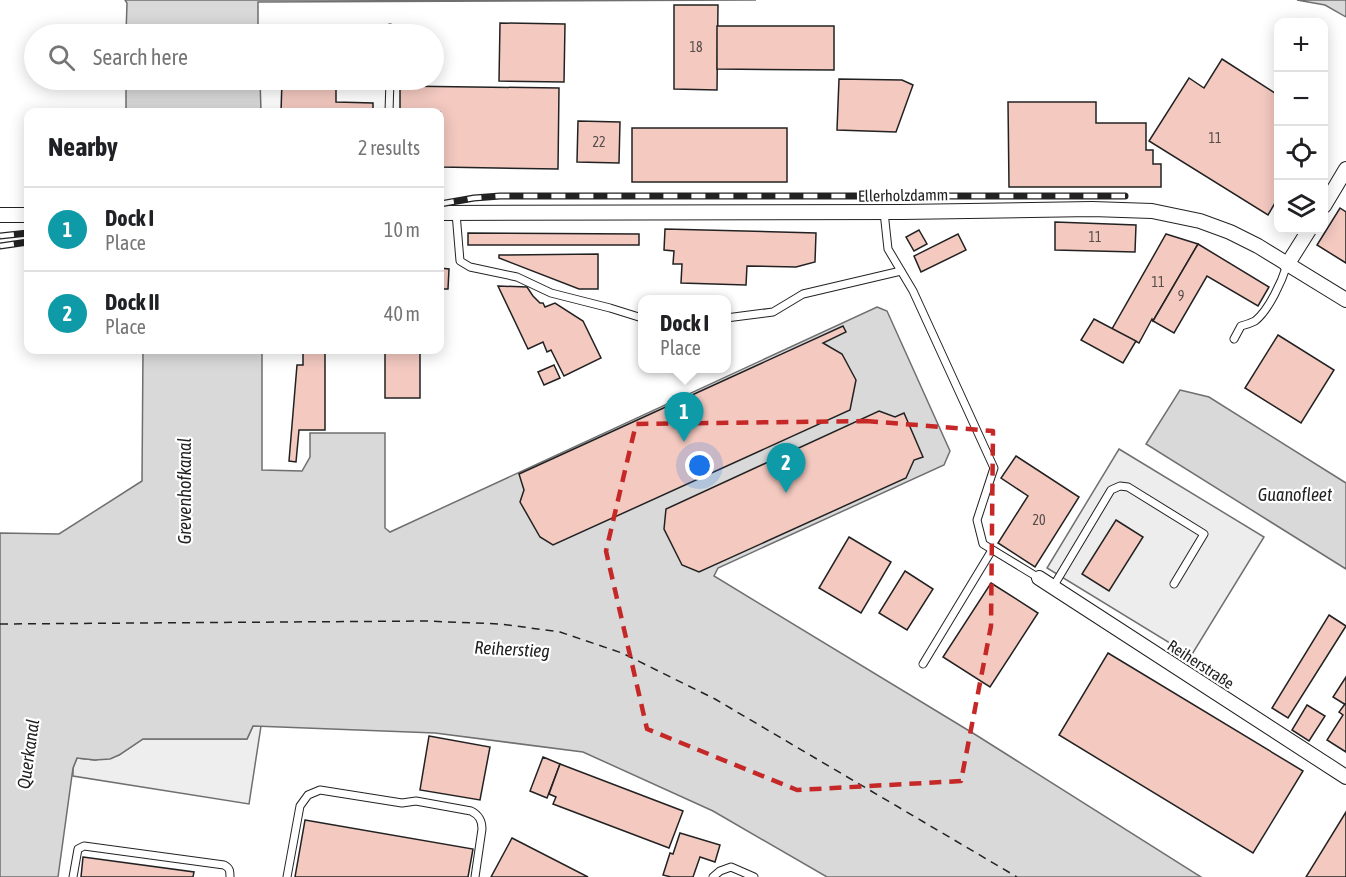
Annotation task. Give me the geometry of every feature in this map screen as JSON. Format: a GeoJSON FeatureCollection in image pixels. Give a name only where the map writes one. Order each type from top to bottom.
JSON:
{"type":"FeatureCollection","features":[{"type":"Feature","properties":{"kind":"street"},"geometry":{"type":"LineString","coordinates":[[1328,198],[1346,169]]}},
{"type":"Feature","properties":{"kind":"street","name":"Ellerholzdamm"},"geometry":{"type":"LineString","coordinates":[[444,213],[1092,209],[1152,211],[1200,221],[1230,232],[1346,300]]}},
{"type":"Feature","properties":{"kind":"street"},"geometry":{"type":"LineString","coordinates":[[0,215],[24,215]]}},
{"type":"Feature","properties":{"kind":"street"},"geometry":{"type":"LineString","coordinates":[[1287,265],[1306,234]]}},
{"type":"Feature","properties":{"kind":"street","name":"Reiherstraße"},"geometry":{"type":"LineString","coordinates":[[1039,578],[1346,777]]}},
{"type":"Feature","properties":{"kind":"lane"},"geometry":{"type":"LineString","coordinates":[[389,108],[390,90]]}},
{"type":"Feature","properties":{"kind":"lane"},"geometry":{"type":"LineString","coordinates":[[884,212],[888,249],[913,291],[994,468],[977,520],[983,544],[1039,578]]}},
{"type":"Feature","properties":{"kind":"lane"},"geometry":{"type":"LineString","coordinates":[[456,213],[460,261],[470,267],[517,277],[551,293],[638,317]]}},
{"type":"Feature","properties":{"kind":"lane"},"geometry":{"type":"LineString","coordinates":[[1234,339],[1241,326],[1254,321],[1264,311],[1281,284],[1287,265]]}},
{"type":"Feature","properties":{"kind":"lane"},"geometry":{"type":"LineString","coordinates":[[731,317],[773,312],[803,294],[901,271]]}},
{"type":"Feature","properties":{"kind":"lane"},"geometry":{"type":"LineString","coordinates":[[1053,587],[1112,490],[1120,486],[1128,487],[1204,534],[1174,584]]}},
{"type":"Feature","properties":{"kind":"lane"},"geometry":{"type":"LineString","coordinates":[[923,664],[992,550]]}},
{"type":"Feature","properties":{"kind":"lane"},"geometry":{"type":"LineString","coordinates":[[287,877],[300,806],[308,795],[320,790],[402,803],[416,801],[476,813],[482,822],[482,829],[475,877]]}},
{"type":"Feature","properties":{"kind":"lane"},"geometry":{"type":"LineString","coordinates":[[73,877],[78,849],[84,846],[224,865],[230,870],[230,877]]}},
{"type":"Feature","properties":{"kind":"lane"},"geometry":{"type":"LineString","coordinates":[[713,877],[731,867],[754,877]]}},
{"type":"Feature","properties":{"kind":"highlighted area"},"geometry":{"type":"Polygon","coordinates":[[[866,421],[993,431],[991,626],[961,781],[797,790],[647,729],[606,551],[636,424],[866,421]]]}},
{"type":"Feature","properties":{"kind":"shaded area"},"geometry":{"type":"Polygon","coordinates":[[[1119,449],[1264,537],[1191,656],[1047,568],[1119,449]]]}},
{"type":"Feature","properties":{"kind":"shaded area"},"geometry":{"type":"Polygon","coordinates":[[[253,726],[261,726],[249,804],[73,776],[77,758],[95,760],[119,755],[143,739],[247,739],[253,726]]]}},
{"type":"Feature","properties":{"kind":"water"},"geometry":{"type":"Polygon","coordinates":[[[125,0],[756,0],[258,2],[258,24],[126,24],[127,3],[125,0]]]}},
{"type":"Feature","properties":{"kind":"water"},"geometry":{"type":"Polygon","coordinates":[[[1297,0],[1346,0],[1346,17],[1325,5],[1297,0]]]}},
{"type":"Feature","properties":{"kind":"water"},"geometry":{"type":"Polygon","coordinates":[[[126,90],[260,90],[261,108],[126,108],[126,90]]]}},
{"type":"Feature","properties":{"kind":"water"},"geometry":{"type":"Polygon","coordinates":[[[877,307],[887,311],[950,451],[944,465],[718,568],[714,576],[976,735],[1201,877],[827,877],[713,811],[583,752],[435,733],[253,726],[247,739],[143,739],[110,759],[77,758],[73,768],[58,877],[0,877],[0,533],[59,534],[142,481],[143,354],[262,354],[262,470],[302,471],[310,457],[310,433],[385,433],[385,528],[390,532],[877,307]]]}},
{"type":"Feature","properties":{"kind":"water","name":"Guanofleet"},"geometry":{"type":"Polygon","coordinates":[[[1180,390],[1209,397],[1346,483],[1346,569],[1146,444],[1180,390]]]}},
{"type":"Feature","properties":{"kind":"building"},"geometry":{"type":"Polygon","coordinates":[[[674,5],[718,5],[717,90],[674,89],[674,5]]]}},
{"type":"Feature","properties":{"kind":"building"},"geometry":{"type":"Polygon","coordinates":[[[500,23],[565,24],[564,82],[499,81],[500,23]]]}},
{"type":"Feature","properties":{"kind":"building"},"geometry":{"type":"Polygon","coordinates":[[[717,26],[834,26],[834,70],[717,69],[717,26]]]}},
{"type":"Feature","properties":{"kind":"building"},"geometry":{"type":"Polygon","coordinates":[[[1222,59],[1274,92],[1274,205],[1268,215],[1149,141],[1189,78],[1204,88],[1222,59]]]}},
{"type":"Feature","properties":{"kind":"building"},"geometry":{"type":"Polygon","coordinates":[[[839,79],[902,80],[913,85],[896,132],[837,130],[839,79]]]}},
{"type":"Feature","properties":{"kind":"building"},"geometry":{"type":"Polygon","coordinates":[[[444,87],[559,88],[558,169],[444,167],[444,108],[400,108],[400,90],[444,90],[444,87]]]}},
{"type":"Feature","properties":{"kind":"building"},"geometry":{"type":"Polygon","coordinates":[[[282,90],[336,90],[336,102],[373,103],[373,108],[281,108],[282,90]]]}},
{"type":"Feature","properties":{"kind":"building"},"geometry":{"type":"Polygon","coordinates":[[[1008,102],[1096,102],[1096,123],[1146,123],[1146,150],[1153,150],[1153,164],[1161,164],[1161,187],[1009,187],[1008,102]]]}},
{"type":"Feature","properties":{"kind":"building"},"geometry":{"type":"Polygon","coordinates":[[[578,121],[620,122],[619,163],[577,162],[578,121]]]}},
{"type":"Feature","properties":{"kind":"building"},"geometry":{"type":"Polygon","coordinates":[[[632,128],[787,128],[787,182],[632,182],[632,128]]]}},
{"type":"Feature","properties":{"kind":"building"},"geometry":{"type":"Polygon","coordinates":[[[1340,208],[1346,212],[1346,263],[1317,245],[1324,234],[1328,234],[1328,227],[1340,208]]]}},
{"type":"Feature","properties":{"kind":"building"},"geometry":{"type":"Polygon","coordinates":[[[1055,222],[1136,225],[1135,252],[1055,250],[1055,222]]]}},
{"type":"Feature","properties":{"kind":"building"},"geometry":{"type":"Polygon","coordinates":[[[665,229],[816,233],[815,262],[796,267],[747,266],[746,285],[681,283],[682,264],[673,264],[674,251],[664,250],[665,229]]]}},
{"type":"Feature","properties":{"kind":"building"},"geometry":{"type":"Polygon","coordinates":[[[919,230],[927,244],[914,251],[906,237],[919,230]]]}},
{"type":"Feature","properties":{"kind":"building"},"geometry":{"type":"Polygon","coordinates":[[[468,233],[639,234],[639,245],[468,245],[468,233]]]}},
{"type":"Feature","properties":{"kind":"building"},"geometry":{"type":"Polygon","coordinates":[[[958,234],[966,250],[921,272],[914,256],[958,234]]]}},
{"type":"Feature","properties":{"kind":"building"},"geometry":{"type":"Polygon","coordinates":[[[1166,234],[1198,244],[1139,343],[1112,329],[1166,234]]]}},
{"type":"Feature","properties":{"kind":"building"},"geometry":{"type":"Polygon","coordinates":[[[1198,244],[1269,287],[1258,306],[1207,276],[1174,333],[1153,321],[1198,244]]]}},
{"type":"Feature","properties":{"kind":"building"},"geometry":{"type":"Polygon","coordinates":[[[598,254],[598,289],[579,289],[499,258],[499,255],[598,254]]]}},
{"type":"Feature","properties":{"kind":"building"},"geometry":{"type":"Polygon","coordinates":[[[444,268],[449,269],[448,289],[444,289],[444,268]]]}},
{"type":"Feature","properties":{"kind":"building"},"geometry":{"type":"Polygon","coordinates":[[[498,286],[527,287],[545,307],[555,303],[583,321],[601,358],[564,376],[551,350],[547,352],[543,342],[528,349],[498,286]]]}},
{"type":"Feature","properties":{"kind":"building"},"geometry":{"type":"Polygon","coordinates":[[[1094,319],[1136,341],[1123,363],[1081,340],[1094,319]]]}},
{"type":"Feature","properties":{"kind":"building"},"geometry":{"type":"Polygon","coordinates":[[[843,326],[846,332],[823,343],[842,354],[856,380],[850,410],[553,545],[540,537],[520,502],[524,490],[519,474],[843,326]]]}},
{"type":"Feature","properties":{"kind":"building"},"geometry":{"type":"Polygon","coordinates":[[[1278,335],[1334,370],[1301,423],[1245,388],[1278,335]]]}},
{"type":"Feature","properties":{"kind":"building"},"geometry":{"type":"Polygon","coordinates":[[[303,354],[325,354],[325,430],[299,430],[296,462],[289,461],[297,365],[303,365],[303,354]]]}},
{"type":"Feature","properties":{"kind":"building"},"geometry":{"type":"Polygon","coordinates":[[[385,354],[420,354],[420,398],[385,398],[385,354]]]}},
{"type":"Feature","properties":{"kind":"building"},"geometry":{"type":"Polygon","coordinates":[[[554,365],[560,378],[544,385],[538,372],[554,365]]]}},
{"type":"Feature","properties":{"kind":"building"},"geometry":{"type":"Polygon","coordinates":[[[879,411],[895,417],[904,413],[923,457],[914,460],[906,478],[699,572],[682,565],[664,529],[666,509],[879,411]]]}},
{"type":"Feature","properties":{"kind":"building"},"geometry":{"type":"Polygon","coordinates":[[[1016,456],[1079,497],[1035,567],[998,543],[1028,496],[1001,478],[1016,456]]]}},
{"type":"Feature","properties":{"kind":"building"},"geometry":{"type":"Polygon","coordinates":[[[1116,520],[1143,537],[1109,591],[1082,574],[1116,520]]]}},
{"type":"Feature","properties":{"kind":"building"},"geometry":{"type":"Polygon","coordinates":[[[849,537],[891,562],[861,613],[819,588],[849,537]]]}},
{"type":"Feature","properties":{"kind":"building"},"geometry":{"type":"Polygon","coordinates":[[[905,571],[933,589],[907,630],[879,613],[905,571]]]}},
{"type":"Feature","properties":{"kind":"building"},"geometry":{"type":"Polygon","coordinates":[[[991,583],[1038,613],[990,687],[943,657],[991,583]]]}},
{"type":"Feature","properties":{"kind":"building"},"geometry":{"type":"Polygon","coordinates":[[[1329,615],[1346,626],[1288,718],[1272,708],[1329,615]]]}},
{"type":"Feature","properties":{"kind":"building"},"geometry":{"type":"Polygon","coordinates":[[[1108,653],[1303,771],[1253,853],[1059,735],[1108,653]]]}},
{"type":"Feature","properties":{"kind":"building"},"geometry":{"type":"Polygon","coordinates":[[[1346,677],[1346,705],[1333,697],[1346,677]]]}},
{"type":"Feature","properties":{"kind":"building"},"geometry":{"type":"Polygon","coordinates":[[[1345,704],[1346,752],[1327,740],[1343,715],[1339,712],[1345,704]]]}},
{"type":"Feature","properties":{"kind":"building"},"geometry":{"type":"Polygon","coordinates":[[[1307,705],[1325,716],[1309,741],[1292,730],[1307,705]]]}},
{"type":"Feature","properties":{"kind":"building"},"geometry":{"type":"Polygon","coordinates":[[[429,736],[490,747],[480,800],[420,790],[429,736]]]}},
{"type":"Feature","properties":{"kind":"building"},"geometry":{"type":"Polygon","coordinates":[[[543,757],[560,764],[547,798],[530,791],[543,757]]]}},
{"type":"Feature","properties":{"kind":"building"},"geometry":{"type":"Polygon","coordinates":[[[560,764],[683,811],[669,848],[553,804],[556,797],[549,794],[560,764]]]}},
{"type":"Feature","properties":{"kind":"building"},"geometry":{"type":"Polygon","coordinates":[[[1346,812],[1346,877],[1306,877],[1346,812]]]}},
{"type":"Feature","properties":{"kind":"building"},"geometry":{"type":"Polygon","coordinates":[[[305,820],[473,849],[468,877],[295,877],[305,820]]]}},
{"type":"Feature","properties":{"kind":"building"},"geometry":{"type":"Polygon","coordinates":[[[680,833],[720,845],[715,862],[700,857],[693,877],[663,875],[680,833]]]}},
{"type":"Feature","properties":{"kind":"building"},"geometry":{"type":"Polygon","coordinates":[[[512,838],[588,877],[491,877],[512,838]]]}},
{"type":"Feature","properties":{"kind":"building"},"geometry":{"type":"Polygon","coordinates":[[[83,857],[194,872],[193,877],[81,877],[83,857]]]}},
{"type":"Feature","properties":{"kind":"ferry route"},"geometry":{"type":"LineString","coordinates":[[0,624],[426,621],[501,624],[560,632],[622,653],[715,699],[1017,877]]}},
{"type":"Feature","properties":{"kind":"railway"},"geometry":{"type":"LineString","coordinates":[[444,203],[500,196],[1125,196]]}},
{"type":"Feature","properties":{"kind":"railway"},"geometry":{"type":"LineString","coordinates":[[0,236],[24,233]]}},
{"type":"Feature","properties":{"kind":"railway"},"geometry":{"type":"LineString","coordinates":[[0,246],[24,243]]}},
{"type":"Feature","properties":{"kind":"place","name":"Dock I"},"geometry":{"type":"Point","coordinates":[684,442]}},
{"type":"Feature","properties":{"kind":"place","name":"Dock II"},"geometry":{"type":"Point","coordinates":[786,493]}},
{"type":"Feature","properties":{"kind":"water label","name":"Grevenhofkanal"},"geometry":{"type":"Point","coordinates":[184,491]}},
{"type":"Feature","properties":{"kind":"water label","name":"Reiherstieg"},"geometry":{"type":"Point","coordinates":[512,649]}},
{"type":"Feature","properties":{"kind":"water label","name":"Querkanal"},"geometry":{"type":"Point","coordinates":[28,754]}}]}
